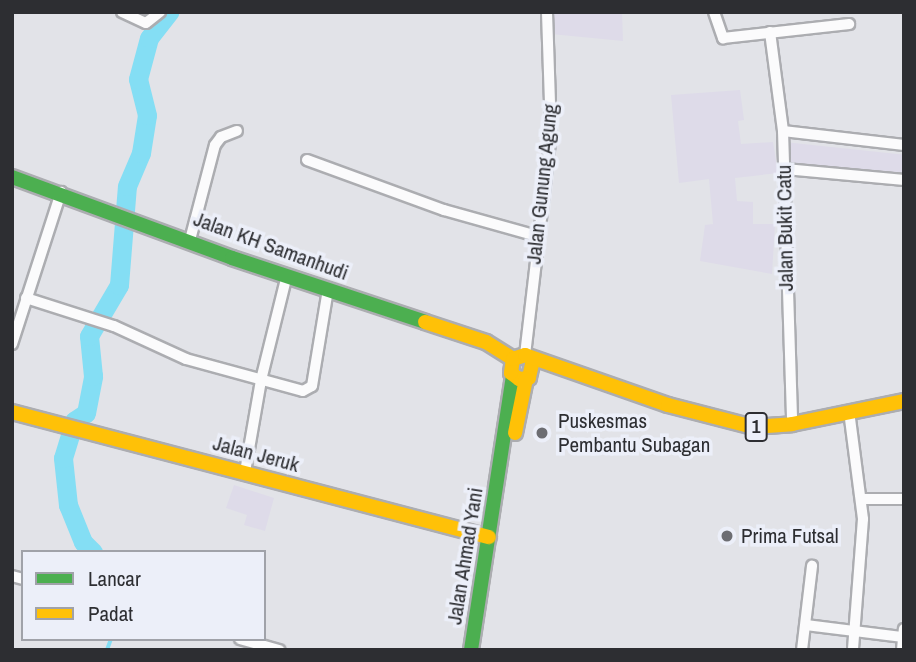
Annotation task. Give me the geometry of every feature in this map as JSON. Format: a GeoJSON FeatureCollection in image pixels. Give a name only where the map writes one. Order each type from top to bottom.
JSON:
{"type":"FeatureCollection","features":[{"type":"Feature","properties":{"kind":"main road","name":"Jalan KH Samanhudi"},"geometry":{"type":"LineString","coordinates":[[12,177],[61,192],[287,275],[486,342],[524,367]]}},
{"type":"Feature","properties":{"kind":"main road","name":"1"},"geometry":{"type":"LineString","coordinates":[[524,367],[602,388],[612,386],[737,425],[792,424],[904,401]]}},
{"type":"Feature","properties":{"kind":"main road","name":"Jalan Ahmad Yani"},"geometry":{"type":"LineString","coordinates":[[471,650],[500,470],[511,454],[524,367]]}},
{"type":"Feature","properties":{"kind":"main road","name":"Jalan Jeruk"},"geometry":{"type":"LineString","coordinates":[[12,412],[64,428],[245,472],[489,537]]}},
{"type":"Feature","properties":{"kind":"street"},"geometry":{"type":"LineString","coordinates":[[122,12],[146,23],[160,12]]}},
{"type":"Feature","properties":{"kind":"street","name":"Jalan Gunung Agung"},"geometry":{"type":"LineString","coordinates":[[524,367],[552,109],[547,12]]}},
{"type":"Feature","properties":{"kind":"street"},"geometry":{"type":"LineString","coordinates":[[713,12],[723,38],[849,24]]}},
{"type":"Feature","properties":{"kind":"street","name":"Jalan Bukit Catu"},"geometry":{"type":"LineString","coordinates":[[770,32],[783,131],[792,424]]}},
{"type":"Feature","properties":{"kind":"street"},"geometry":{"type":"LineString","coordinates":[[190,240],[215,145],[221,137],[237,131]]}},
{"type":"Feature","properties":{"kind":"street"},"geometry":{"type":"LineString","coordinates":[[783,131],[904,145]]}},
{"type":"Feature","properties":{"kind":"street"},"geometry":{"type":"LineString","coordinates":[[307,160],[444,210],[537,236]]}},
{"type":"Feature","properties":{"kind":"street"},"geometry":{"type":"LineString","coordinates":[[785,169],[904,180]]}},
{"type":"Feature","properties":{"kind":"street"},"geometry":{"type":"LineString","coordinates":[[12,344],[61,192]]}},
{"type":"Feature","properties":{"kind":"street"},"geometry":{"type":"LineString","coordinates":[[245,472],[261,380],[287,275]]}},
{"type":"Feature","properties":{"kind":"street"},"geometry":{"type":"LineString","coordinates":[[26,298],[114,326],[186,359],[303,391],[312,386],[328,289]]}},
{"type":"Feature","properties":{"kind":"street"},"geometry":{"type":"LineString","coordinates":[[849,411],[861,499],[853,650]]}},
{"type":"Feature","properties":{"kind":"street"},"geometry":{"type":"LineString","coordinates":[[861,499],[904,499]]}},
{"type":"Feature","properties":{"kind":"street"},"geometry":{"type":"LineString","coordinates":[[802,650],[812,566]]}},
{"type":"Feature","properties":{"kind":"street"},"geometry":{"type":"LineString","coordinates":[[806,625],[903,633],[902,650]]}},
{"type":"Feature","properties":{"kind":"street"},"geometry":{"type":"LineString","coordinates":[[247,641],[279,650]]}},
{"type":"Feature","properties":{"kind":"shaded area"},"geometry":{"type":"Polygon","coordinates":[[[550,12],[622,12],[623,41],[551,34],[550,12]]]}},
{"type":"Feature","properties":{"kind":"shaded area"},"geometry":{"type":"Polygon","coordinates":[[[740,90],[744,120],[738,121],[741,144],[773,142],[778,173],[735,178],[737,201],[753,202],[753,224],[775,224],[772,274],[700,261],[705,225],[713,224],[709,179],[679,183],[671,95],[740,90]]]}},
{"type":"Feature","properties":{"kind":"shaded area"},"geometry":{"type":"Polygon","coordinates":[[[784,142],[904,155],[902,178],[782,165],[784,142]]]}},
{"type":"Feature","properties":{"kind":"shaded area"},"geometry":{"type":"Polygon","coordinates":[[[234,485],[274,498],[265,531],[244,525],[247,515],[226,508],[234,485]]]}},
{"type":"Feature","properties":{"kind":"waterway"},"geometry":{"type":"LineString","coordinates":[[91,550],[83,542],[68,505],[63,458],[74,421],[86,413],[93,376],[89,336],[119,285],[127,186],[141,153],[147,115],[138,79],[149,38],[169,12]]}},
{"type":"Feature","properties":{"kind":"waterway"},"geometry":{"type":"LineString","coordinates":[[107,650],[110,641]]}},
{"type":"Feature","properties":{"kind":"traffic: fast"},"geometry":{"type":"LineString","coordinates":[[12,177],[232,258],[425,322]]}},
{"type":"Feature","properties":{"kind":"traffic: fast"},"geometry":{"type":"LineString","coordinates":[[471,650],[513,376]]}},
{"type":"Feature","properties":{"kind":"traffic: slow"},"geometry":{"type":"LineString","coordinates":[[425,322],[486,342],[513,359]]}},
{"type":"Feature","properties":{"kind":"traffic: slow"},"geometry":{"type":"LineString","coordinates":[[533,360],[529,378],[519,379],[511,373],[513,359],[525,355],[668,405],[753,427],[792,424],[904,401]]}},
{"type":"Feature","properties":{"kind":"traffic: slow"},"geometry":{"type":"LineString","coordinates":[[515,433],[526,379]]}},
{"type":"Feature","properties":{"kind":"traffic: slow"},"geometry":{"type":"LineString","coordinates":[[12,412],[489,537]]}},
{"type":"Feature","properties":{"kind":"place","name":"Puskesmas Pembantu Subagan"},"geometry":{"type":"Point","coordinates":[542,433]}},
{"type":"Feature","properties":{"kind":"place","name":"Prima Futsal"},"geometry":{"type":"Point","coordinates":[727,536]}}]}
